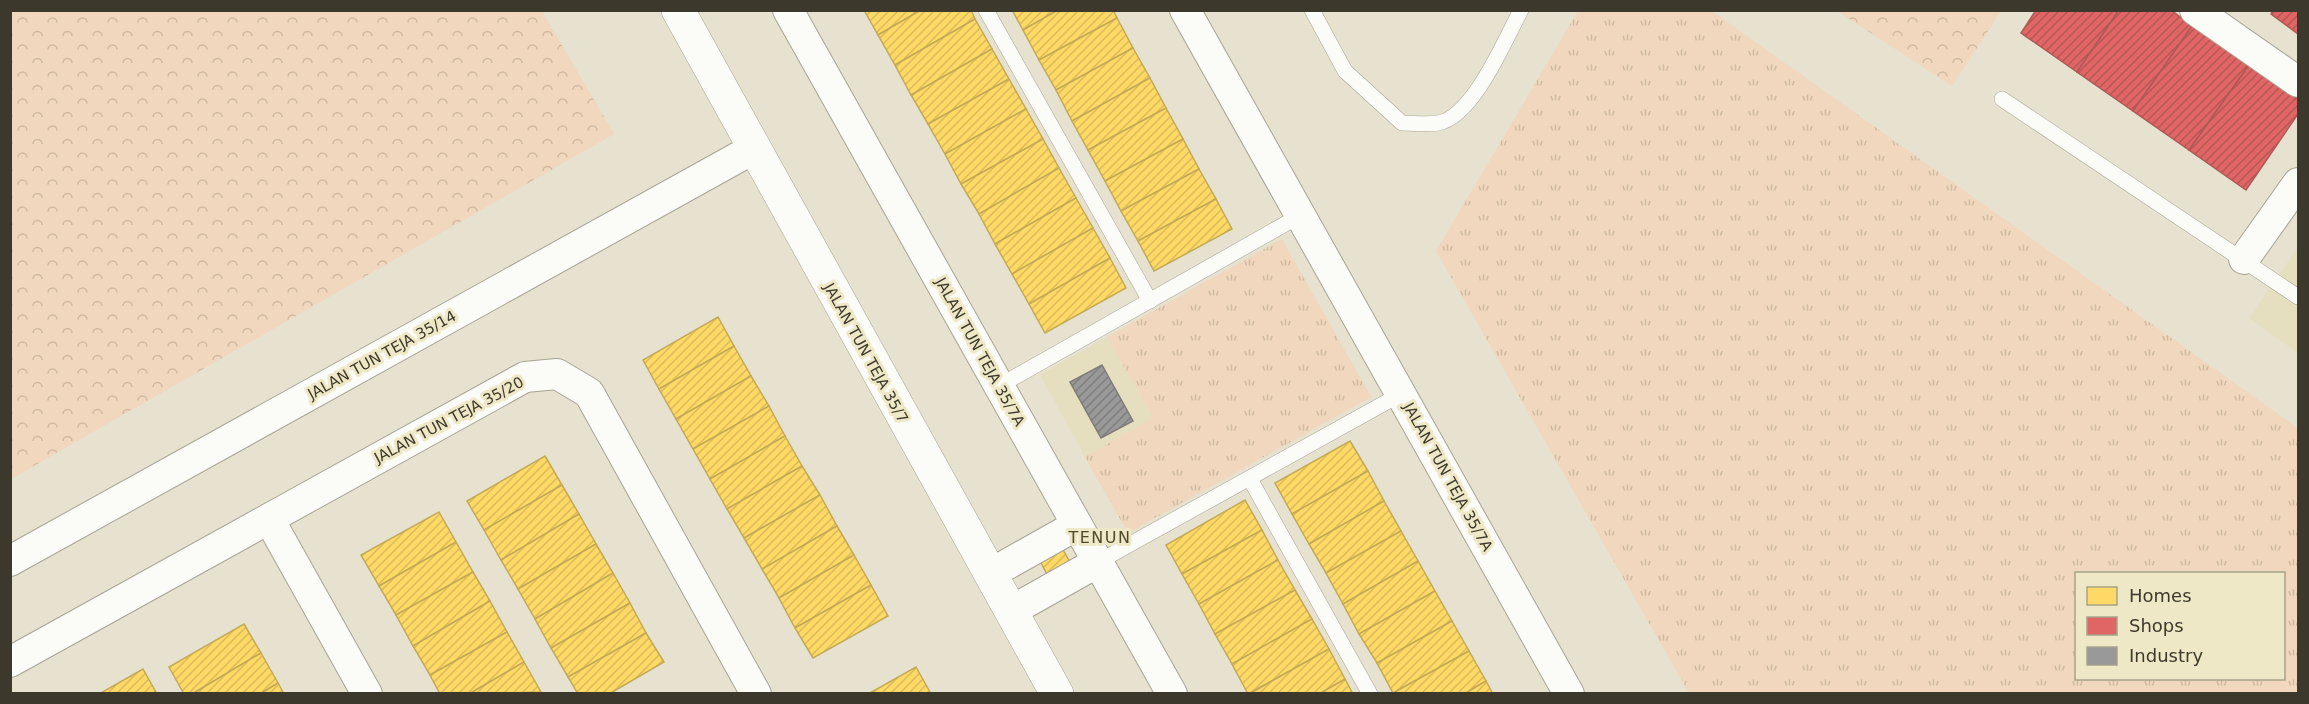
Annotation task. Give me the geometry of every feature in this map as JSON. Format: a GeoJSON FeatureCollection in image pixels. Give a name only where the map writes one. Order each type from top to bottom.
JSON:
{"type":"FeatureCollection","features":[{"type":"Feature","properties":{"kind":"street","name":"JALAN TUN TEJA 35/7"},"geometry":{"type":"LineString","coordinates":[[678,10],[753,149],[1057,693]]}},
{"type":"Feature","properties":{"kind":"street","name":"JALAN TUN TEJA 35/7A"},"geometry":{"type":"LineString","coordinates":[[1185,10],[1569,693]]}},
{"type":"Feature","properties":{"kind":"street"},"geometry":{"type":"LineString","coordinates":[[2195,10],[2298,82]]}},
{"type":"Feature","properties":{"kind":"street","name":"JALAN TUN TEJA 35/7A"},"geometry":{"type":"LineString","coordinates":[[794,12],[999,386],[1172,693]]}},
{"type":"Feature","properties":{"kind":"street","name":"JALAN TUN TEJA 35/14"},"geometry":{"type":"LineString","coordinates":[[10,561],[753,149]]}},
{"type":"Feature","properties":{"kind":"street"},"geometry":{"type":"LineString","coordinates":[[2244,259],[2298,183]]}},
{"type":"Feature","properties":{"kind":"street","name":"JALAN TUN TEJA 35/20"},"geometry":{"type":"LineString","coordinates":[[10,662],[525,378],[557,374],[589,393],[756,693]]}},
{"type":"Feature","properties":{"kind":"street"},"geometry":{"type":"LineString","coordinates":[[269,519],[367,693]]}},
{"type":"Feature","properties":{"kind":"street"},"geometry":{"type":"LineString","coordinates":[[990,574],[1077,525]]}},
{"type":"Feature","properties":{"kind":"street"},"geometry":{"type":"LineString","coordinates":[[1011,610],[1098,562]]}},
{"type":"Feature","properties":{"kind":"lane"},"geometry":{"type":"LineString","coordinates":[[986,10],[1150,301]]}},
{"type":"Feature","properties":{"kind":"lane"},"geometry":{"type":"LineString","coordinates":[[1312,10],[1345,71],[1402,123],[1440,123],[1460,113],[1477,91],[1521,10]]}},
{"type":"Feature","properties":{"kind":"lane"},"geometry":{"type":"LineString","coordinates":[[2002,99],[2298,297]]}},
{"type":"Feature","properties":{"kind":"lane"},"geometry":{"type":"LineString","coordinates":[[999,386],[1301,215]]}},
{"type":"Feature","properties":{"kind":"lane"},"geometry":{"type":"LineString","coordinates":[[1098,562],[1401,394]]}},
{"type":"Feature","properties":{"kind":"lane"},"geometry":{"type":"LineString","coordinates":[[1250,479],[1370,693]]}},
{"type":"Feature","properties":{"kind":"shaded area"},"geometry":{"type":"Polygon","coordinates":[[[2298,247],[2298,353],[2249,318],[2298,247]]]}},
{"type":"Feature","properties":{"kind":"shaded area"},"geometry":{"type":"Polygon","coordinates":[[[1107,337],[1153,419],[1085,457],[1040,375],[1107,337]]]}},
{"type":"Feature","properties":{"kind":"green space"},"geometry":{"type":"Polygon","coordinates":[[[11,10],[542,11],[614,134],[11,479],[11,10]]]}},
{"type":"Feature","properties":{"kind":"green space"},"geometry":{"type":"Polygon","coordinates":[[[2001,10],[1952,86],[1837,11],[2001,10]]]}},
{"type":"Feature","properties":{"kind":"green space"},"geometry":{"type":"Polygon","coordinates":[[[1578,11],[1712,11],[2298,428],[2298,693],[1689,693],[1436,251],[1578,11]]]}},
{"type":"Feature","properties":{"kind":"green space"},"geometry":{"type":"Polygon","coordinates":[[[1282,239],[1371,397],[1128,533],[1085,457],[1153,418],[1107,337],[1282,239]]]}},
{"type":"Feature","properties":{"kind":"building: Homes"},"geometry":{"type":"Polygon","coordinates":[[[864,10],[921,10],[878,35],[864,10]]]}},
{"type":"Feature","properties":{"kind":"building: Homes"},"geometry":{"type":"Polygon","coordinates":[[[921,10],[971,10],[975,19],[895,65],[878,35],[921,10]]]}},
{"type":"Feature","properties":{"kind":"building: Homes"},"geometry":{"type":"Polygon","coordinates":[[[1012,10],[1058,10],[1023,30],[1012,10]]]}},
{"type":"Feature","properties":{"kind":"building: Homes"},"geometry":{"type":"Polygon","coordinates":[[[1058,10],[1113,10],[1117,18],[1039,60],[1023,30],[1058,10]]]}},
{"type":"Feature","properties":{"kind":"building: Homes"},"geometry":{"type":"Polygon","coordinates":[[[1117,18],[1133,48],[1056,90],[1039,60],[1117,18]]]}},
{"type":"Feature","properties":{"kind":"building: Homes"},"geometry":{"type":"Polygon","coordinates":[[[975,19],[992,49],[911,95],[895,65],[975,19]]]}},
{"type":"Feature","properties":{"kind":"building: Homes"},"geometry":{"type":"Polygon","coordinates":[[[1133,48],[1150,78],[1072,121],[1056,90],[1133,48]]]}},
{"type":"Feature","properties":{"kind":"building: Homes"},"geometry":{"type":"Polygon","coordinates":[[[992,49],[1009,79],[928,124],[911,95],[992,49]]]}},
{"type":"Feature","properties":{"kind":"building: Homes"},"geometry":{"type":"Polygon","coordinates":[[[1150,78],[1166,108],[1088,150],[1072,121],[1150,78]]]}},
{"type":"Feature","properties":{"kind":"building: Homes"},"geometry":{"type":"Polygon","coordinates":[[[1009,79],[1026,109],[945,154],[928,124],[1009,79]]]}},
{"type":"Feature","properties":{"kind":"building: Homes"},"geometry":{"type":"Polygon","coordinates":[[[1166,108],[1183,139],[1105,181],[1088,150],[1166,108]]]}},
{"type":"Feature","properties":{"kind":"building: Homes"},"geometry":{"type":"Polygon","coordinates":[[[1026,109],[1043,139],[961,184],[945,154],[1026,109]]]}},
{"type":"Feature","properties":{"kind":"building: Homes"},"geometry":{"type":"Polygon","coordinates":[[[1043,139],[1059,168],[979,214],[961,184],[1043,139]]]}},
{"type":"Feature","properties":{"kind":"building: Homes"},"geometry":{"type":"Polygon","coordinates":[[[1183,139],[1199,169],[1121,211],[1105,181],[1183,139]]]}},
{"type":"Feature","properties":{"kind":"building: Homes"},"geometry":{"type":"Polygon","coordinates":[[[1059,168],[1076,198],[995,244],[979,214],[1059,168]]]}},
{"type":"Feature","properties":{"kind":"building: Homes"},"geometry":{"type":"Polygon","coordinates":[[[1199,169],[1216,199],[1138,241],[1121,211],[1199,169]]]}},
{"type":"Feature","properties":{"kind":"building: Homes"},"geometry":{"type":"Polygon","coordinates":[[[1076,198],[1093,228],[1012,274],[995,244],[1076,198]]]}},
{"type":"Feature","properties":{"kind":"building: Homes"},"geometry":{"type":"Polygon","coordinates":[[[1216,199],[1232,229],[1154,271],[1138,241],[1216,199]]]}},
{"type":"Feature","properties":{"kind":"building: Homes"},"geometry":{"type":"Polygon","coordinates":[[[1093,228],[1110,258],[1029,304],[1012,274],[1093,228]]]}},
{"type":"Feature","properties":{"kind":"building: Homes"},"geometry":{"type":"Polygon","coordinates":[[[1110,258],[1126,288],[1045,333],[1029,304],[1110,258]]]}},
{"type":"Feature","properties":{"kind":"building: Homes"},"geometry":{"type":"Polygon","coordinates":[[[718,317],[734,346],[659,389],[643,360],[718,317]]]}},
{"type":"Feature","properties":{"kind":"building: Homes"},"geometry":{"type":"Polygon","coordinates":[[[734,346],[751,376],[676,419],[659,389],[734,346]]]}},
{"type":"Feature","properties":{"kind":"building: Homes"},"geometry":{"type":"Polygon","coordinates":[[[751,376],[769,406],[693,449],[676,419],[751,376]]]}},
{"type":"Feature","properties":{"kind":"building: Homes"},"geometry":{"type":"Polygon","coordinates":[[[769,406],[785,436],[710,479],[693,449],[769,406]]]}},
{"type":"Feature","properties":{"kind":"building: Homes"},"geometry":{"type":"Polygon","coordinates":[[[785,436],[802,466],[727,509],[710,479],[785,436]]]}},
{"type":"Feature","properties":{"kind":"building: Homes"},"geometry":{"type":"Polygon","coordinates":[[[1350,441],[1368,471],[1292,514],[1275,483],[1350,441]]]}},
{"type":"Feature","properties":{"kind":"building: Homes"},"geometry":{"type":"Polygon","coordinates":[[[545,456],[562,485],[484,530],[467,501],[545,456]]]}},
{"type":"Feature","properties":{"kind":"building: Homes"},"geometry":{"type":"Polygon","coordinates":[[[802,466],[820,495],[744,538],[727,509],[802,466]]]}},
{"type":"Feature","properties":{"kind":"building: Homes"},"geometry":{"type":"Polygon","coordinates":[[[1368,471],[1384,501],[1309,544],[1292,514],[1368,471]]]}},
{"type":"Feature","properties":{"kind":"building: Homes"},"geometry":{"type":"Polygon","coordinates":[[[562,485],[579,514],[501,560],[484,530],[562,485]]]}},
{"type":"Feature","properties":{"kind":"building: Homes"},"geometry":{"type":"Polygon","coordinates":[[[820,495],[837,526],[762,569],[744,538],[820,495]]]}},
{"type":"Feature","properties":{"kind":"building: Homes"},"geometry":{"type":"Polygon","coordinates":[[[1245,500],[1262,530],[1182,574],[1166,545],[1245,500]]]}},
{"type":"Feature","properties":{"kind":"building: Homes"},"geometry":{"type":"Polygon","coordinates":[[[1384,501],[1401,531],[1326,573],[1309,544],[1384,501]]]}},
{"type":"Feature","properties":{"kind":"building: Homes"},"geometry":{"type":"Polygon","coordinates":[[[439,512],[456,542],[379,586],[361,555],[439,512]]]}},
{"type":"Feature","properties":{"kind":"building: Homes"},"geometry":{"type":"Polygon","coordinates":[[[579,514],[596,544],[518,589],[501,560],[579,514]]]}},
{"type":"Feature","properties":{"kind":"building: Homes"},"geometry":{"type":"Polygon","coordinates":[[[837,526],[854,555],[779,598],[762,569],[837,526]]]}},
{"type":"Feature","properties":{"kind":"building: Homes"},"geometry":{"type":"Polygon","coordinates":[[[1262,530],[1278,560],[1199,604],[1182,574],[1262,530]]]}},
{"type":"Feature","properties":{"kind":"building: Homes"},"geometry":{"type":"Polygon","coordinates":[[[1401,531],[1418,561],[1343,604],[1326,573],[1401,531]]]}},
{"type":"Feature","properties":{"kind":"building: Homes"},"geometry":{"type":"Polygon","coordinates":[[[456,542],[473,572],[396,615],[379,586],[456,542]]]}},
{"type":"Feature","properties":{"kind":"building: Homes"},"geometry":{"type":"Polygon","coordinates":[[[596,544],[613,573],[535,619],[518,589],[596,544]]]}},
{"type":"Feature","properties":{"kind":"building: Homes"},"geometry":{"type":"Polygon","coordinates":[[[1062,548],[1071,564],[1048,576],[1040,561],[1062,548]]]}},
{"type":"Feature","properties":{"kind":"building: Homes"},"geometry":{"type":"Polygon","coordinates":[[[854,555],[871,585],[795,628],[779,598],[854,555]]]}},
{"type":"Feature","properties":{"kind":"building: Homes"},"geometry":{"type":"Polygon","coordinates":[[[1278,560],[1295,590],[1215,634],[1199,604],[1278,560]]]}},
{"type":"Feature","properties":{"kind":"building: Homes"},"geometry":{"type":"Polygon","coordinates":[[[1418,561],[1435,591],[1359,634],[1343,604],[1418,561]]]}},
{"type":"Feature","properties":{"kind":"building: Homes"},"geometry":{"type":"Polygon","coordinates":[[[473,572],[490,601],[413,646],[396,615],[473,572]]]}},
{"type":"Feature","properties":{"kind":"building: Homes"},"geometry":{"type":"Polygon","coordinates":[[[613,573],[630,603],[551,648],[535,619],[613,573]]]}},
{"type":"Feature","properties":{"kind":"building: Homes"},"geometry":{"type":"Polygon","coordinates":[[[871,585],[888,616],[813,658],[795,628],[871,585]]]}},
{"type":"Feature","properties":{"kind":"building: Homes"},"geometry":{"type":"Polygon","coordinates":[[[1295,590],[1312,619],[1232,664],[1215,634],[1295,590]]]}},
{"type":"Feature","properties":{"kind":"building: Homes"},"geometry":{"type":"Polygon","coordinates":[[[1435,591],[1452,621],[1377,663],[1359,634],[1435,591]]]}},
{"type":"Feature","properties":{"kind":"building: Homes"},"geometry":{"type":"Polygon","coordinates":[[[490,601],[507,632],[430,675],[413,646],[490,601]]]}},
{"type":"Feature","properties":{"kind":"building: Homes"},"geometry":{"type":"Polygon","coordinates":[[[630,603],[646,633],[568,677],[551,648],[630,603]]]}},
{"type":"Feature","properties":{"kind":"building: Homes"},"geometry":{"type":"Polygon","coordinates":[[[1312,619],[1329,649],[1248,694],[1232,664],[1312,619]]]}},
{"type":"Feature","properties":{"kind":"building: Homes"},"geometry":{"type":"Polygon","coordinates":[[[1452,621],[1469,651],[1393,693],[1377,663],[1452,621]]]}},
{"type":"Feature","properties":{"kind":"building: Homes"},"geometry":{"type":"Polygon","coordinates":[[[244,624],[261,653],[192,694],[184,694],[169,667],[244,624]]]}},
{"type":"Feature","properties":{"kind":"building: Homes"},"geometry":{"type":"Polygon","coordinates":[[[507,632],[524,662],[469,694],[440,694],[430,675],[507,632]]]}},
{"type":"Feature","properties":{"kind":"building: Homes"},"geometry":{"type":"Polygon","coordinates":[[[646,633],[664,662],[609,694],[578,694],[568,677],[646,633]]]}},
{"type":"Feature","properties":{"kind":"building: Homes"},"geometry":{"type":"Polygon","coordinates":[[[1329,649],[1345,679],[1319,694],[1249,694],[1329,649]]]}},
{"type":"Feature","properties":{"kind":"building: Homes"},"geometry":{"type":"Polygon","coordinates":[[[1469,651],[1486,681],[1464,694],[1393,693],[1469,651]]]}},
{"type":"Feature","properties":{"kind":"building: Homes"},"geometry":{"type":"Polygon","coordinates":[[[261,653],[278,683],[260,694],[192,694],[261,653]]]}},
{"type":"Feature","properties":{"kind":"building: Homes"},"geometry":{"type":"Polygon","coordinates":[[[524,662],[541,692],[469,694],[524,662]]]}},
{"type":"Feature","properties":{"kind":"building: Homes"},"geometry":{"type":"Polygon","coordinates":[[[916,667],[931,694],[868,694],[916,667]]]}},
{"type":"Feature","properties":{"kind":"building: Homes"},"geometry":{"type":"Polygon","coordinates":[[[143,669],[157,694],[99,694],[143,669]]]}},
{"type":"Feature","properties":{"kind":"building: Homes"},"geometry":{"type":"Polygon","coordinates":[[[1345,679],[1353,694],[1319,694],[1345,679]]]}},
{"type":"Feature","properties":{"kind":"building: Homes"},"geometry":{"type":"Polygon","coordinates":[[[1486,681],[1493,694],[1464,694],[1486,681]]]}},
{"type":"Feature","properties":{"kind":"building: Homes"},"geometry":{"type":"Polygon","coordinates":[[[278,683],[284,694],[260,694],[278,683]]]}},
{"type":"Feature","properties":{"kind":"building: Shops"},"geometry":{"type":"Polygon","coordinates":[[[2036,10],[2119,10],[2077,72],[2021,33],[2036,10]]]}},
{"type":"Feature","properties":{"kind":"building: Shops"},"geometry":{"type":"Polygon","coordinates":[[[2119,10],[2171,10],[2192,26],[2133,111],[2077,72],[2119,10]]]}},
{"type":"Feature","properties":{"kind":"building: Shops"},"geometry":{"type":"Polygon","coordinates":[[[2273,10],[2298,10],[2298,34],[2271,14],[2273,10]]]}},
{"type":"Feature","properties":{"kind":"building: Shops"},"geometry":{"type":"Polygon","coordinates":[[[2192,26],[2249,65],[2189,150],[2133,111],[2192,26]]]}},
{"type":"Feature","properties":{"kind":"building: Shops"},"geometry":{"type":"Polygon","coordinates":[[[2249,65],[2298,99],[2298,114],[2246,190],[2189,150],[2249,65]]]}},
{"type":"Feature","properties":{"kind":"building: Industry"},"geometry":{"type":"Polygon","coordinates":[[[1102,365],[1133,421],[1101,438],[1070,382],[1102,365]]]}},
{"type":"Feature","properties":{"kind":"district","name":"TENUN"},"geometry":{"type":"Point","coordinates":[1100,537]}}]}
